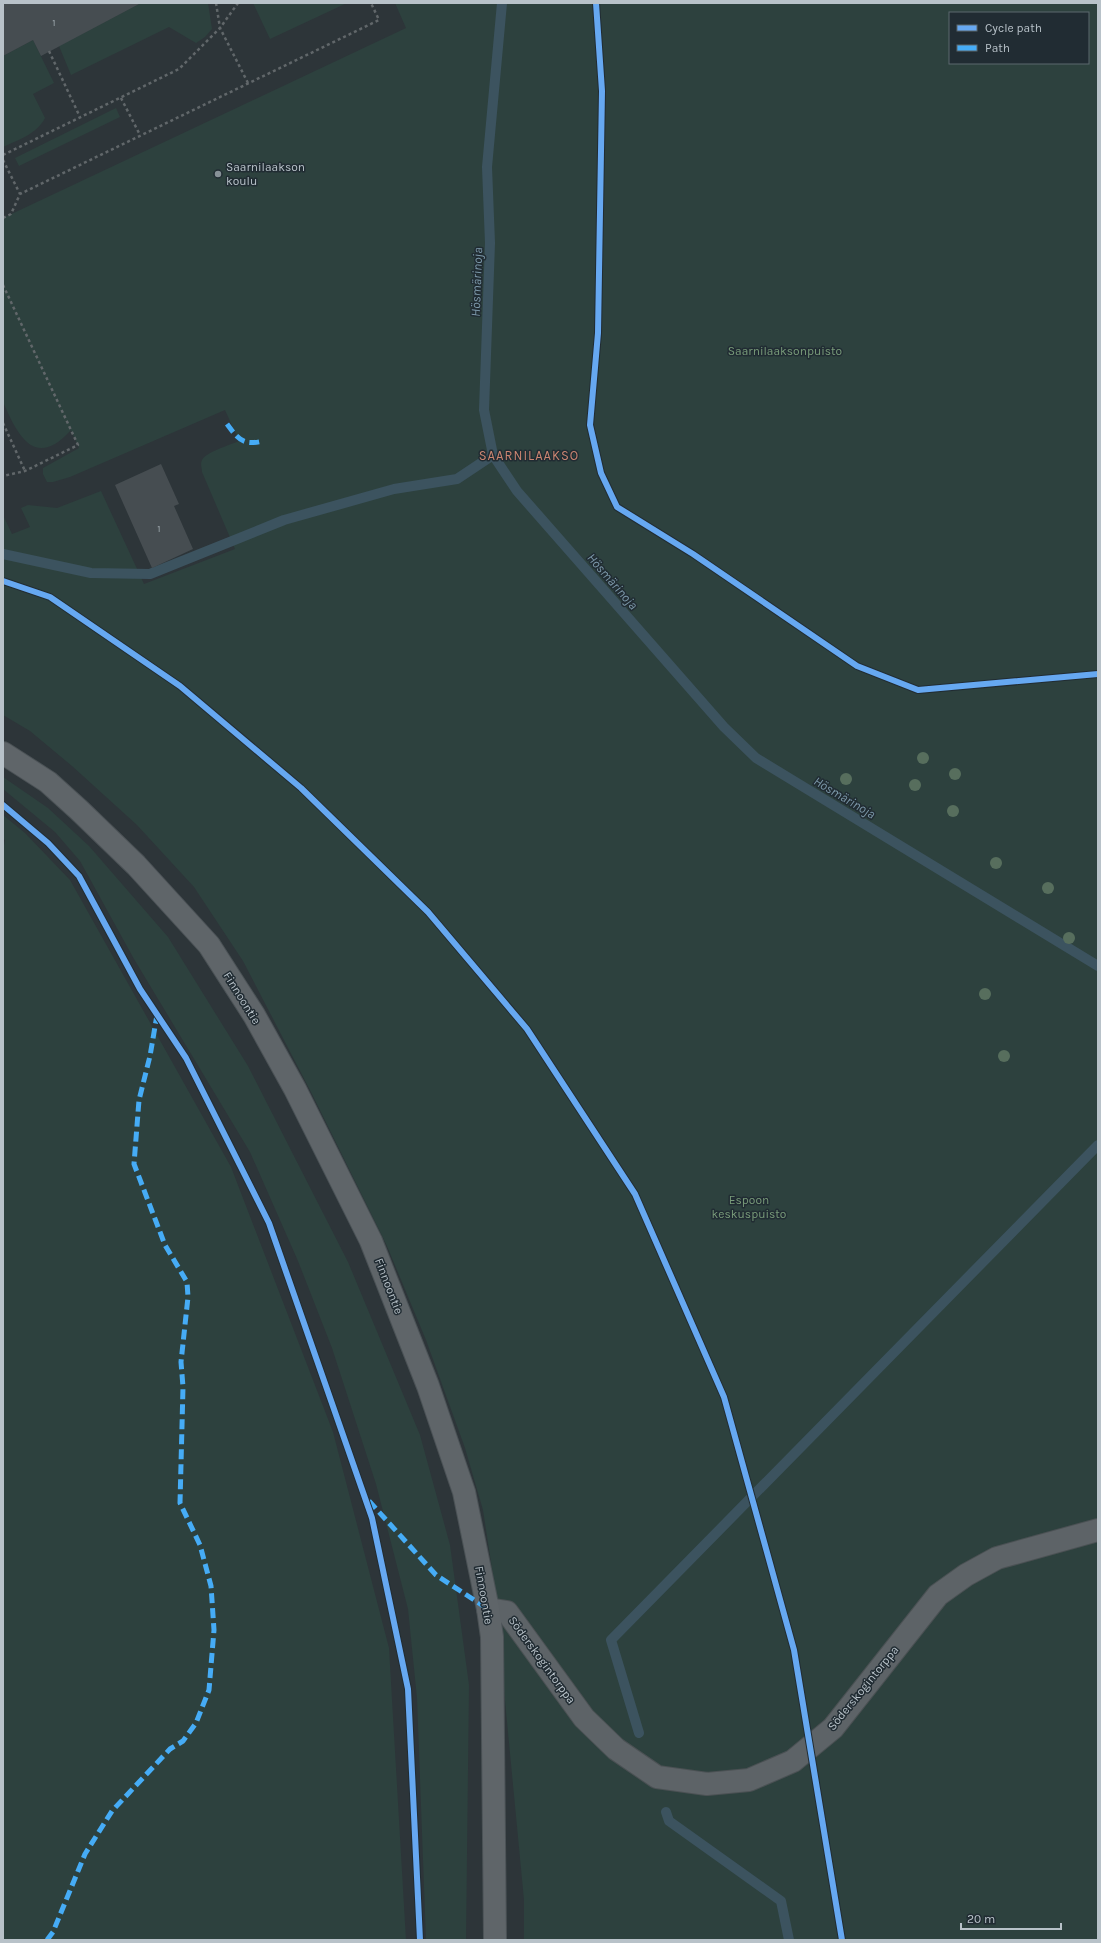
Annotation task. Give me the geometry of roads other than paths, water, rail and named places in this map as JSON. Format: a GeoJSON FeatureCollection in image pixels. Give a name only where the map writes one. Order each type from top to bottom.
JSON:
{"type":"FeatureCollection","features":[{"type":"Feature","properties":{"kind":"main road","name":"Finnoontie"},"geometry":{"type":"LineString","coordinates":[[3,753],[48,782],[136,865],[209,945],[254,1015],[295,1089],[371,1241],[428,1386],[464,1492],[488,1608],[492,1637],[495,1940]]}},
{"type":"Feature","properties":{"kind":"street","name":"Söderskogintorppa"},"geometry":{"type":"LineString","coordinates":[[488,1608],[507,1612],[584,1718],[616,1749],[657,1777],[707,1784],[750,1780],[793,1761],[833,1728],[938,1595],[960,1579],[997,1558],[1098,1530]]}},
{"type":"Feature","properties":{"kind":"waterway","name":"Hösmärinoja"},"geometry":{"type":"LineString","coordinates":[[502,3],[487,167],[490,243],[484,410],[493,455],[517,491],[724,727],[756,758],[1098,966]]}},
{"type":"Feature","properties":{"kind":"waterway"},"geometry":{"type":"LineString","coordinates":[[3,554],[91,573],[150,574],[284,520],[394,489],[457,479],[493,455]]}},
{"type":"Feature","properties":{"kind":"waterway"},"geometry":{"type":"LineString","coordinates":[[639,1733],[611,1640],[1098,1145]]}},
{"type":"Feature","properties":{"kind":"waterway"},"geometry":{"type":"LineString","coordinates":[[666,1812],[669,1821],[781,1901],[789,1940]]}},
{"type":"Feature","properties":{"kind":"place","name":"Saarnilaakson koulu"},"geometry":{"type":"Point","coordinates":[218,174]}},
{"type":"Feature","properties":{"kind":"district","name":"SAARNILAAKSO"},"geometry":{"type":"Point","coordinates":[529,455]}},
{"type":"Feature","properties":{"kind":"park label","name":"Saarnilaaksonpuisto"},"geometry":{"type":"Point","coordinates":[785,351]}},
{"type":"Feature","properties":{"kind":"park label","name":"Espoon keskuspuisto"},"geometry":{"type":"Point","coordinates":[749,1207]}}]}
